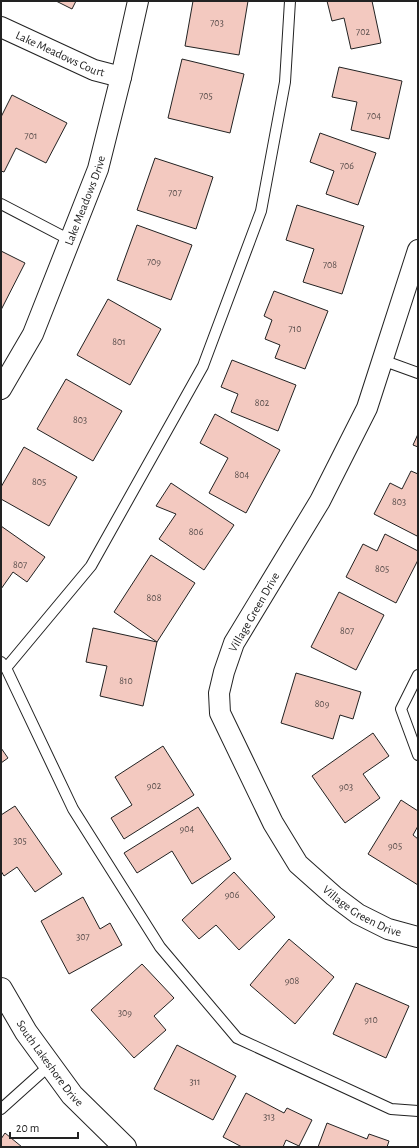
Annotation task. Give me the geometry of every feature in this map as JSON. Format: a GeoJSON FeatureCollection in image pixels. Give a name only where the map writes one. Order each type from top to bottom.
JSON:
{"type":"FeatureCollection","features":[{"type":"Feature","properties":{"kind":"street","name":"Lake Meadows Drive"},"geometry":{"type":"LineString","coordinates":[[1,389],[33,334],[98,169],[138,1]]}},
{"type":"Feature","properties":{"kind":"street","name":"Lake Meadows Court"},"geometry":{"type":"LineString","coordinates":[[1,27],[94,70],[121,77]]}},
{"type":"Feature","properties":{"kind":"street","name":"Village Green Drive"},"geometry":{"type":"LineString","coordinates":[[418,250],[367,408],[320,501],[234,642],[219,693],[220,713],[273,823],[298,864],[334,896],[358,914],[388,929],[418,937]]}},
{"type":"Feature","properties":{"kind":"street","name":"South Lakeshore Drive"},"geometry":{"type":"LineString","coordinates":[[1,989],[26,1032],[72,1095],[125,1147]]}},
{"type":"Feature","properties":{"kind":"lane"},"geometry":{"type":"LineString","coordinates":[[290,1],[285,82],[261,211],[203,366],[91,566],[4,665],[73,809],[160,947],[237,1038],[391,1109],[418,1111]]}},
{"type":"Feature","properties":{"kind":"lane"},"geometry":{"type":"LineString","coordinates":[[1,204],[70,240]]}},
{"type":"Feature","properties":{"kind":"lane"},"geometry":{"type":"LineString","coordinates":[[382,360],[418,373]]}},
{"type":"Feature","properties":{"kind":"lane"},"geometry":{"type":"LineString","coordinates":[[418,675],[401,709],[418,755]]}},
{"type":"Feature","properties":{"kind":"lane"},"geometry":{"type":"LineString","coordinates":[[1,1109],[50,1065]]}},
{"type":"Feature","properties":{"kind":"building"},"geometry":{"type":"Polygon","coordinates":[[[56,1],[76,1],[72,9],[56,1]]]}},
{"type":"Feature","properties":{"kind":"building"},"geometry":{"type":"Polygon","coordinates":[[[193,1],[248,1],[239,55],[185,46],[193,1]]]}},
{"type":"Feature","properties":{"kind":"building"},"geometry":{"type":"Polygon","coordinates":[[[327,1],[372,1],[381,43],[351,49],[344,18],[332,21],[327,1]]]}},
{"type":"Feature","properties":{"kind":"building"},"geometry":{"type":"Polygon","coordinates":[[[182,59],[244,74],[230,133],[168,118],[182,59]]]}},
{"type":"Feature","properties":{"kind":"building"},"geometry":{"type":"Polygon","coordinates":[[[339,67],[402,81],[389,139],[351,130],[357,102],[332,97],[339,67]]]}},
{"type":"Feature","properties":{"kind":"building"},"geometry":{"type":"Polygon","coordinates":[[[12,95],[67,123],[46,163],[16,148],[4,172],[1,171],[1,117],[12,95]]]}},
{"type":"Feature","properties":{"kind":"building"},"geometry":{"type":"Polygon","coordinates":[[[320,133],[376,153],[358,205],[326,194],[334,171],[310,162],[320,133]]]}},
{"type":"Feature","properties":{"kind":"building"},"geometry":{"type":"Polygon","coordinates":[[[155,158],[213,177],[196,229],[137,210],[155,158]]]}},
{"type":"Feature","properties":{"kind":"building"},"geometry":{"type":"Polygon","coordinates":[[[297,205],[364,226],[342,294],[303,282],[314,249],[286,240],[297,205]]]}},
{"type":"Feature","properties":{"kind":"building"},"geometry":{"type":"Polygon","coordinates":[[[137,225],[192,245],[171,300],[117,280],[137,225]]]}},
{"type":"Feature","properties":{"kind":"building"},"geometry":{"type":"Polygon","coordinates":[[[1,251],[25,263],[1,310],[1,251]]]}},
{"type":"Feature","properties":{"kind":"building"},"geometry":{"type":"Polygon","coordinates":[[[274,291],[328,311],[305,369],[275,358],[280,345],[265,339],[272,320],[264,316],[274,291]]]}},
{"type":"Feature","properties":{"kind":"building"},"geometry":{"type":"Polygon","coordinates":[[[108,299],[161,329],[130,385],[77,355],[108,299]]]}},
{"type":"Feature","properties":{"kind":"building"},"geometry":{"type":"Polygon","coordinates":[[[232,360],[296,385],[278,431],[231,412],[238,394],[221,387],[232,360]]]}},
{"type":"Feature","properties":{"kind":"building"},"geometry":{"type":"Polygon","coordinates":[[[66,379],[122,411],[93,461],[37,429],[66,379]]]}},
{"type":"Feature","properties":{"kind":"building"},"geometry":{"type":"Polygon","coordinates":[[[215,414],[280,450],[246,513],[209,493],[228,458],[200,443],[215,414]]]}},
{"type":"Feature","properties":{"kind":"building"},"geometry":{"type":"Polygon","coordinates":[[[418,434],[418,447],[413,445],[418,434]]]}},
{"type":"Feature","properties":{"kind":"building"},"geometry":{"type":"Polygon","coordinates":[[[24,447],[77,477],[49,526],[1,499],[1,487],[24,447]]]}},
{"type":"Feature","properties":{"kind":"building"},"geometry":{"type":"Polygon","coordinates":[[[411,471],[418,474],[417,536],[374,514],[390,483],[402,489],[411,471]]]}},
{"type":"Feature","properties":{"kind":"building"},"geometry":{"type":"Polygon","coordinates":[[[171,483],[234,525],[204,570],[159,539],[176,514],[156,506],[171,483]]]}},
{"type":"Feature","properties":{"kind":"building"},"geometry":{"type":"Polygon","coordinates":[[[1,526],[45,557],[27,582],[13,572],[1,589],[1,526]]]}},
{"type":"Feature","properties":{"kind":"building"},"geometry":{"type":"Polygon","coordinates":[[[385,534],[418,551],[418,560],[396,603],[346,577],[363,544],[377,551],[385,534]]]}},
{"type":"Feature","properties":{"kind":"building"},"geometry":{"type":"Polygon","coordinates":[[[151,555],[195,583],[157,642],[114,612],[151,555]]]}},
{"type":"Feature","properties":{"kind":"building"},"geometry":{"type":"Polygon","coordinates":[[[339,592],[384,615],[356,670],[311,647],[339,592]]]}},
{"type":"Feature","properties":{"kind":"building"},"geometry":{"type":"Polygon","coordinates":[[[93,628],[157,642],[143,706],[100,696],[107,666],[86,662],[93,628]]]}},
{"type":"Feature","properties":{"kind":"building"},"geometry":{"type":"Polygon","coordinates":[[[296,673],[361,692],[353,719],[340,715],[333,739],[281,723],[296,673]]]}},
{"type":"Feature","properties":{"kind":"building"},"geometry":{"type":"Polygon","coordinates":[[[373,733],[389,756],[363,774],[380,798],[345,823],[312,776],[373,733]]]}},
{"type":"Feature","properties":{"kind":"building"},"geometry":{"type":"Polygon","coordinates":[[[163,746],[194,795],[124,839],[111,818],[132,805],[115,777],[163,746]]]}},
{"type":"Feature","properties":{"kind":"building"},"geometry":{"type":"Polygon","coordinates":[[[1,748],[8,758],[1,763],[1,748]]]}},
{"type":"Feature","properties":{"kind":"building"},"geometry":{"type":"Polygon","coordinates":[[[401,800],[418,811],[418,826],[413,835],[418,839],[418,885],[368,854],[401,800]]]}},
{"type":"Feature","properties":{"kind":"building"},"geometry":{"type":"Polygon","coordinates":[[[15,806],[62,874],[35,892],[17,867],[4,876],[1,871],[1,815],[15,806]]]}},
{"type":"Feature","properties":{"kind":"building"},"geometry":{"type":"Polygon","coordinates":[[[198,807],[231,859],[192,884],[172,851],[137,873],[124,853],[198,807]]]}},
{"type":"Feature","properties":{"kind":"building"},"geometry":{"type":"Polygon","coordinates":[[[234,872],[275,917],[239,950],[216,925],[199,939],[182,920],[234,872]]]}},
{"type":"Feature","properties":{"kind":"building"},"geometry":{"type":"Polygon","coordinates":[[[83,897],[100,929],[110,923],[122,945],[69,974],[41,921],[83,897]]]}},
{"type":"Feature","properties":{"kind":"building"},"geometry":{"type":"Polygon","coordinates":[[[289,939],[334,977],[295,1024],[250,985],[289,939]]]}},
{"type":"Feature","properties":{"kind":"building"},"geometry":{"type":"Polygon","coordinates":[[[142,964],[174,998],[154,1016],[166,1030],[134,1058],[91,1010],[142,964]]]}},
{"type":"Feature","properties":{"kind":"building"},"geometry":{"type":"Polygon","coordinates":[[[356,983],[409,1006],[386,1058],[333,1034],[356,983]]]}},
{"type":"Feature","properties":{"kind":"building"},"geometry":{"type":"Polygon","coordinates":[[[177,1045],[236,1076],[213,1120],[154,1089],[177,1045]]]}},
{"type":"Feature","properties":{"kind":"building"},"geometry":{"type":"Polygon","coordinates":[[[246,1093],[284,1113],[287,1108],[312,1120],[299,1146],[286,1140],[283,1147],[242,1147],[223,1137],[246,1093]]]}},
{"type":"Feature","properties":{"kind":"building"},"geometry":{"type":"Polygon","coordinates":[[[327,1123],[367,1139],[369,1134],[389,1141],[387,1147],[318,1147],[327,1123]]]}},
{"type":"Feature","properties":{"kind":"building"},"geometry":{"type":"Polygon","coordinates":[[[5,1133],[22,1147],[1,1147],[1,1139],[5,1133]]]}}]}
